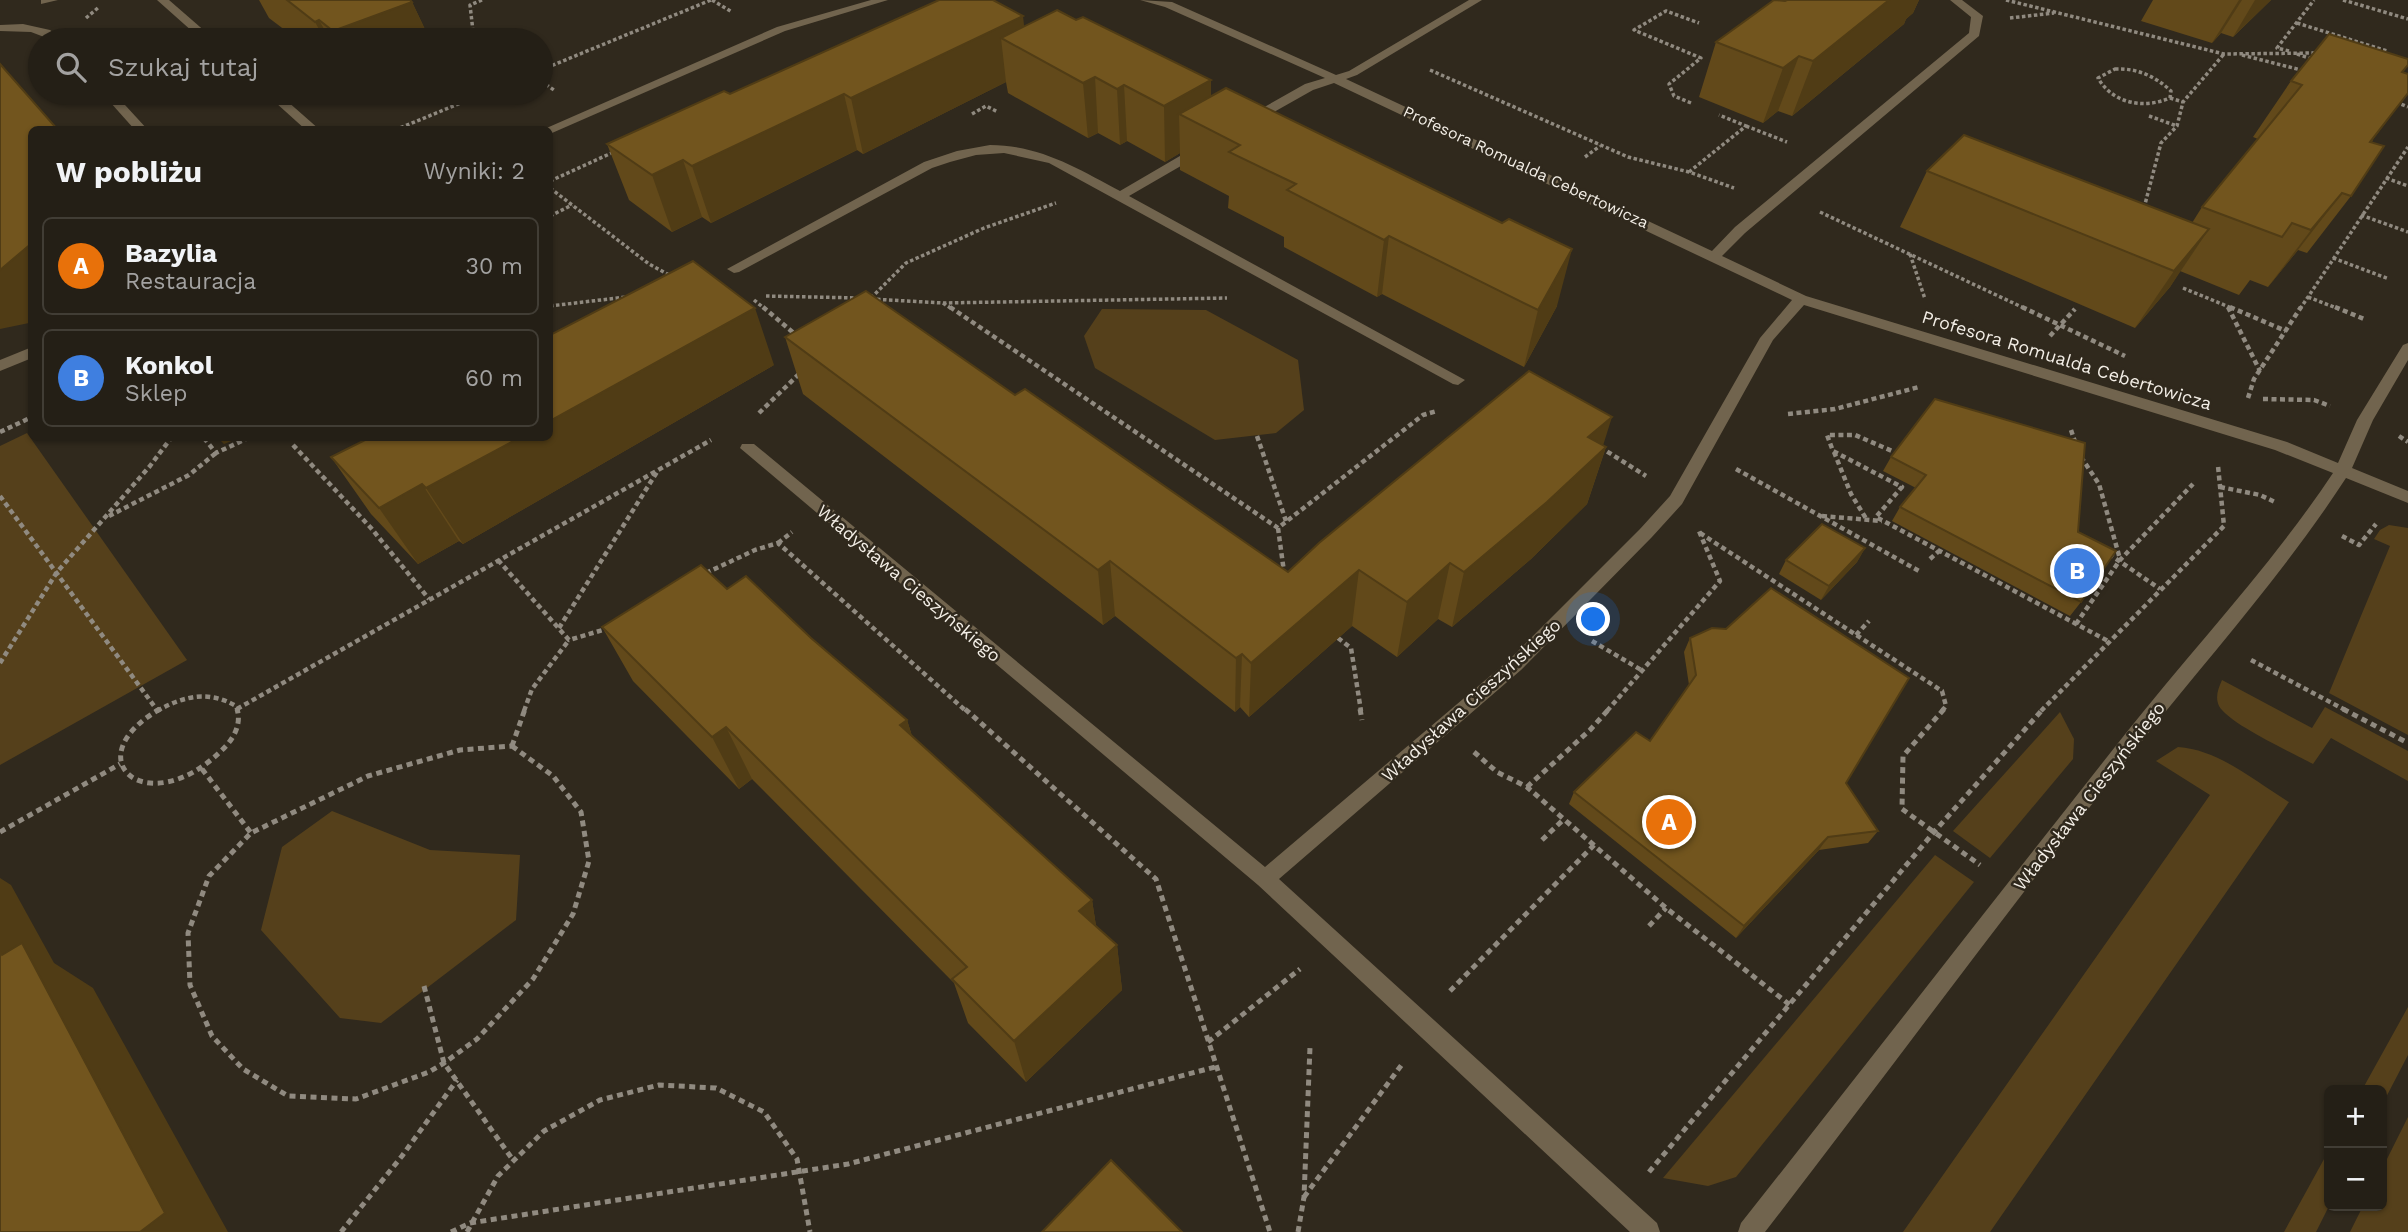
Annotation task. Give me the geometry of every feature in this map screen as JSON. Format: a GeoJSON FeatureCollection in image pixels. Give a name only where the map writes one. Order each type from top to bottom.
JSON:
{"type":"FeatureCollection","features":[{"type":"Feature","properties":{"kind":"street"},"geometry":{"type":"LineString","coordinates":[[162,0],[195,28]]}},
{"type":"Feature","properties":{"kind":"street"},"geometry":{"type":"LineString","coordinates":[[553,128],[781,29],[883,0]]}},
{"type":"Feature","properties":{"kind":"street","name":"Profesora Romualda Cebertowicza"},"geometry":{"type":"LineString","coordinates":[[1145,0],[1170,2],[1715,256],[1801,299],[2281,446],[2408,497]]}},
{"type":"Feature","properties":{"kind":"street"},"geometry":{"type":"LineString","coordinates":[[1233,131],[1309,86],[1353,73],[1477,0]]}},
{"type":"Feature","properties":{"kind":"street"},"geometry":{"type":"LineString","coordinates":[[1715,256],[1740,230],[1975,34],[1977,16],[1955,0]]}},
{"type":"Feature","properties":{"kind":"street"},"geometry":{"type":"LineString","coordinates":[[0,28],[16,26],[28,28]]}},
{"type":"Feature","properties":{"kind":"street"},"geometry":{"type":"LineString","coordinates":[[119,105],[138,126]]}},
{"type":"Feature","properties":{"kind":"street"},"geometry":{"type":"LineString","coordinates":[[285,105],[309,126]]}},
{"type":"Feature","properties":{"kind":"street"},"geometry":{"type":"LineString","coordinates":[[1120,196],[1210,144]]}},
{"type":"Feature","properties":{"kind":"street"},"geometry":{"type":"LineString","coordinates":[[734,269],[928,165],[958,154],[995,147],[1032,152],[1054,160],[1458,380]]}},
{"type":"Feature","properties":{"kind":"street","name":"Władysława Cieszyńskiego"},"geometry":{"type":"LineString","coordinates":[[1265,879],[1516,665],[1676,500],[1767,338],[1801,299]]}},
{"type":"Feature","properties":{"kind":"street","name":"Władysława Cieszyńskiego"},"geometry":{"type":"LineString","coordinates":[[1750,1232],[2135,736],[2215,641],[2309,520],[2343,470],[2365,421],[2408,348]]}},
{"type":"Feature","properties":{"kind":"street"},"geometry":{"type":"LineString","coordinates":[[0,366],[28,354]]}},
{"type":"Feature","properties":{"kind":"street","name":"Władysława Cieszyńskiego"},"geometry":{"type":"LineString","coordinates":[[747,448],[1265,879],[1648,1232]]}},
{"type":"Feature","properties":{"kind":"path"},"geometry":{"type":"LineString","coordinates":[[473,28],[470,2],[482,0]]}},
{"type":"Feature","properties":{"kind":"path"},"geometry":{"type":"LineString","coordinates":[[553,65],[711,0],[737,15]]}},
{"type":"Feature","properties":{"kind":"path"},"geometry":{"type":"LineString","coordinates":[[2006,0],[2224,54],[2322,52]]}},
{"type":"Feature","properties":{"kind":"path"},"geometry":{"type":"LineString","coordinates":[[2314,0],[2277,48],[2317,61]]}},
{"type":"Feature","properties":{"kind":"path"},"geometry":{"type":"LineString","coordinates":[[2343,0],[2408,19]]}},
{"type":"Feature","properties":{"kind":"path"},"geometry":{"type":"LineString","coordinates":[[1690,103],[1674,96],[1669,84],[1701,58],[1634,30],[1665,11],[1699,23]]}},
{"type":"Feature","properties":{"kind":"path"},"geometry":{"type":"LineString","coordinates":[[2297,23],[2386,51],[2373,51]]}},
{"type":"Feature","properties":{"kind":"path"},"geometry":{"type":"LineString","coordinates":[[2142,217],[2161,144],[2177,126],[2183,102],[2224,54]]}},
{"type":"Feature","properties":{"kind":"path"},"geometry":{"type":"LineString","coordinates":[[2236,54],[2312,72]]}},
{"type":"Feature","properties":{"kind":"path"},"geometry":{"type":"LineString","coordinates":[[2170,98],[2171,91],[2164,82],[2141,72],[2116,69],[2104,72],[2098,78],[2101,86],[2127,101],[2161,103],[2170,98],[2183,102]]}},
{"type":"Feature","properties":{"kind":"path"},"geometry":{"type":"LineString","coordinates":[[1429,70],[1628,157],[1689,172],[1741,192]]}},
{"type":"Feature","properties":{"kind":"path"},"geometry":{"type":"LineString","coordinates":[[553,89],[557,92]]}},
{"type":"Feature","properties":{"kind":"path"},"geometry":{"type":"LineString","coordinates":[[2389,99],[2408,107]]}},
{"type":"Feature","properties":{"kind":"path"},"geometry":{"type":"LineString","coordinates":[[405,126],[456,105]]}},
{"type":"Feature","properties":{"kind":"path"},"geometry":{"type":"LineString","coordinates":[[1719,115],[1798,146]]}},
{"type":"Feature","properties":{"kind":"path"},"geometry":{"type":"LineString","coordinates":[[2149,116],[2177,126]]}},
{"type":"Feature","properties":{"kind":"path"},"geometry":{"type":"LineString","coordinates":[[1689,172],[1746,125]]}},
{"type":"Feature","properties":{"kind":"path"},"geometry":{"type":"LineString","coordinates":[[2248,399],[2260,371],[2408,146]]}},
{"type":"Feature","properties":{"kind":"path"},"geometry":{"type":"LineString","coordinates":[[553,180],[618,150]]}},
{"type":"Feature","properties":{"kind":"path"},"geometry":{"type":"LineString","coordinates":[[2386,178],[2408,186]]}},
{"type":"Feature","properties":{"kind":"path"},"geometry":{"type":"LineString","coordinates":[[861,308],[906,263],[984,228],[1053,205],[1094,182]]}},
{"type":"Feature","properties":{"kind":"path"},"geometry":{"type":"LineString","coordinates":[[553,190],[649,264],[673,276]]}},
{"type":"Feature","properties":{"kind":"path"},"geometry":{"type":"LineString","coordinates":[[553,214],[572,205]]}},
{"type":"Feature","properties":{"kind":"path"},"geometry":{"type":"LineString","coordinates":[[1810,207],[2135,361]]}},
{"type":"Feature","properties":{"kind":"path"},"geometry":{"type":"LineString","coordinates":[[2361,215],[2408,232]]}},
{"type":"Feature","properties":{"kind":"path"},"geometry":{"type":"LineString","coordinates":[[1910,254],[1927,306]]}},
{"type":"Feature","properties":{"kind":"path"},"geometry":{"type":"LineString","coordinates":[[2333,258],[2389,279]]}},
{"type":"Feature","properties":{"kind":"path"},"geometry":{"type":"LineString","coordinates":[[799,337],[747,295],[943,303],[1245,297],[1276,281]]}},
{"type":"Feature","properties":{"kind":"path"},"geometry":{"type":"LineString","coordinates":[[2183,288],[2286,331]]}},
{"type":"Feature","properties":{"kind":"path"},"geometry":{"type":"LineString","coordinates":[[553,306],[633,296]]}},
{"type":"Feature","properties":{"kind":"path"},"geometry":{"type":"LineString","coordinates":[[2308,297],[2364,319]]}},
{"type":"Feature","properties":{"kind":"path"},"geometry":{"type":"LineString","coordinates":[[943,303],[1278,528],[1284,576]]}},
{"type":"Feature","properties":{"kind":"path"},"geometry":{"type":"LineString","coordinates":[[2228,306],[2260,371]]}},
{"type":"Feature","properties":{"kind":"path"},"geometry":{"type":"LineString","coordinates":[[2045,341],[2075,309]]}},
{"type":"Feature","properties":{"kind":"path"},"geometry":{"type":"LineString","coordinates":[[753,416],[764,410],[800,372]]}},
{"type":"Feature","properties":{"kind":"path"},"geometry":{"type":"LineString","coordinates":[[1788,414],[1835,409],[1919,387]]}},
{"type":"Feature","properties":{"kind":"path"},"geometry":{"type":"LineString","coordinates":[[1278,528],[1423,415],[1448,408]]}},
{"type":"Feature","properties":{"kind":"path"},"geometry":{"type":"LineString","coordinates":[[0,432],[28,419]]}},
{"type":"Feature","properties":{"kind":"path"},"geometry":{"type":"LineString","coordinates":[[2071,430],[2076,443]]}},
{"type":"Feature","properties":{"kind":"path"},"geometry":{"type":"LineString","coordinates":[[1867,520],[1851,494],[1827,435],[1855,435],[1902,455]]}},
{"type":"Feature","properties":{"kind":"path"},"geometry":{"type":"LineString","coordinates":[[237,709],[717,436]]}},
{"type":"Feature","properties":{"kind":"path"},"geometry":{"type":"LineString","coordinates":[[1257,436],[1286,521]]}},
{"type":"Feature","properties":{"kind":"path"},"geometry":{"type":"LineString","coordinates":[[0,663],[57,572],[169,441]]}},
{"type":"Feature","properties":{"kind":"path"},"geometry":{"type":"LineString","coordinates":[[206,441],[216,453]]}},
{"type":"Feature","properties":{"kind":"path"},"geometry":{"type":"LineString","coordinates":[[104,519],[189,475],[216,453],[242,441]]}},
{"type":"Feature","properties":{"kind":"path"},"geometry":{"type":"LineString","coordinates":[[293,445],[371,528],[429,599]]}},
{"type":"Feature","properties":{"kind":"path"},"geometry":{"type":"LineString","coordinates":[[1599,446],[1632,466]]}},
{"type":"Feature","properties":{"kind":"path"},"geometry":{"type":"LineString","coordinates":[[1833,451],[1902,487],[1876,517],[2108,641]]}},
{"type":"Feature","properties":{"kind":"path"},"geometry":{"type":"LineString","coordinates":[[1705,452],[1919,571]]}},
{"type":"Feature","properties":{"kind":"path"},"geometry":{"type":"LineString","coordinates":[[2081,456],[2099,484],[2120,560]]}},
{"type":"Feature","properties":{"kind":"path"},"geometry":{"type":"LineString","coordinates":[[1621,1206],[1934,832],[2060,689],[2224,526],[2218,464]]}},
{"type":"Feature","properties":{"kind":"path"},"geometry":{"type":"LineString","coordinates":[[559,628],[658,470]]}},
{"type":"Feature","properties":{"kind":"path"},"geometry":{"type":"LineString","coordinates":[[2076,624],[2120,560],[2193,484]]}},
{"type":"Feature","properties":{"kind":"path"},"geometry":{"type":"LineString","coordinates":[[2220,487],[2260,495]]}},
{"type":"Feature","properties":{"kind":"path"},"geometry":{"type":"LineString","coordinates":[[0,496],[157,710]]}},
{"type":"Feature","properties":{"kind":"path"},"geometry":{"type":"LineString","coordinates":[[1819,516],[1875,523],[1883,521]]}},
{"type":"Feature","properties":{"kind":"path"},"geometry":{"type":"LineString","coordinates":[[1695,522],[1720,582],[1590,730],[1527,787],[1666,908],[1790,1005]]}},
{"type":"Feature","properties":{"kind":"path"},"geometry":{"type":"LineString","coordinates":[[1700,533],[1942,691],[1946,706],[1903,756],[1902,809],[1934,832]]}},
{"type":"Feature","properties":{"kind":"path"},"geometry":{"type":"LineString","coordinates":[[701,576],[734,559],[778,543],[1156,879],[1270,1232]]}},
{"type":"Feature","properties":{"kind":"path"},"geometry":{"type":"LineString","coordinates":[[1930,559],[1939,551]]}},
{"type":"Feature","properties":{"kind":"path"},"geometry":{"type":"LineString","coordinates":[[2103,552],[2120,560],[2160,589]]}},
{"type":"Feature","properties":{"kind":"path"},"geometry":{"type":"LineString","coordinates":[[498,560],[569,640]]}},
{"type":"Feature","properties":{"kind":"path"},"geometry":{"type":"LineString","coordinates":[[1856,635],[1869,621]]}},
{"type":"Feature","properties":{"kind":"path"},"geometry":{"type":"LineString","coordinates":[[512,746],[532,689],[569,640],[610,627]]}},
{"type":"Feature","properties":{"kind":"path"},"geometry":{"type":"LineString","coordinates":[[1338,638],[1350,648],[1362,720]]}},
{"type":"Feature","properties":{"kind":"path"},"geometry":{"type":"LineString","coordinates":[[2215,641],[2408,743]]}},
{"type":"Feature","properties":{"kind":"path"},"geometry":{"type":"LineString","coordinates":[[214,695],[229,700],[237,709],[240,720],[230,746],[202,769],[167,783],[149,784],[135,781],[126,774],[120,764],[121,750],[128,736],[157,710],[176,700],[214,695]]}},
{"type":"Feature","properties":{"kind":"path"},"geometry":{"type":"LineString","coordinates":[[512,746],[553,776],[581,813],[589,861],[573,914],[533,978],[477,1039],[444,1063],[429,1072],[356,1099],[288,1096],[243,1069],[212,1036],[190,985],[188,933],[209,876],[251,832],[368,776],[460,750],[512,746]]}},
{"type":"Feature","properties":{"kind":"path"},"geometry":{"type":"LineString","coordinates":[[0,832],[120,764]]}},
{"type":"Feature","properties":{"kind":"path"},"geometry":{"type":"LineString","coordinates":[[202,769],[251,832]]}},
{"type":"Feature","properties":{"kind":"path"},"geometry":{"type":"LineString","coordinates":[[1542,840],[1564,819]]}},
{"type":"Feature","properties":{"kind":"path"},"geometry":{"type":"LineString","coordinates":[[1304,1197],[1428,1029],[1452,988],[1594,845]]}},
{"type":"Feature","properties":{"kind":"path"},"geometry":{"type":"LineString","coordinates":[[1649,926],[1666,908]]}},
{"type":"Feature","properties":{"kind":"path"},"geometry":{"type":"LineString","coordinates":[[1208,1042],[1334,943]]}},
{"type":"Feature","properties":{"kind":"path"},"geometry":{"type":"LineString","coordinates":[[424,986],[444,1063],[513,1160]]}},
{"type":"Feature","properties":{"kind":"path"},"geometry":{"type":"LineString","coordinates":[[1298,1232],[1304,1197],[1310,1046]]}},
{"type":"Feature","properties":{"kind":"path"},"geometry":{"type":"LineString","coordinates":[[451,1232],[470,1223],[848,1164],[1215,1067]]}},
{"type":"Feature","properties":{"kind":"path"},"geometry":{"type":"LineString","coordinates":[[341,1232],[402,1156],[457,1080]]}},
{"type":"Feature","properties":{"kind":"path"},"geometry":{"type":"LineString","coordinates":[[467,1232],[490,1190],[513,1160],[552,1127],[594,1101],[638,1086],[681,1082],[721,1088],[756,1106],[783,1134],[802,1171],[810,1232]]}},
{"type":"Feature","properties":{"kind":"shaded area"},"geometry":{"type":"Polygon","coordinates":[[[1102,309],[1206,310],[1298,360],[1304,410],[1276,433],[1215,440],[1095,368],[1084,336],[1102,309]]]}},
{"type":"Feature","properties":{"kind":"shaded area"},"geometry":{"type":"Polygon","coordinates":[[[27,433],[28,441],[33,441],[187,660],[0,765],[0,446],[27,433]]]}},
{"type":"Feature","properties":{"kind":"shaded area"},"geometry":{"type":"Polygon","coordinates":[[[2389,525],[2408,528],[2408,735],[2329,693],[2390,546],[2374,539],[2380,530],[2389,525]]]}},
{"type":"Feature","properties":{"kind":"shaded area"},"geometry":{"type":"Polygon","coordinates":[[[2222,680],[2312,728],[2325,707],[2408,751],[2408,781],[2331,738],[2313,764],[2262,738],[2235,721],[2219,706],[2217,699],[2222,680]]]}},
{"type":"Feature","properties":{"kind":"shaded area"},"geometry":{"type":"Polygon","coordinates":[[[2060,712],[2074,739],[2073,759],[1990,858],[1953,831],[2060,712]]]}},
{"type":"Feature","properties":{"kind":"shaded area"},"geometry":{"type":"Polygon","coordinates":[[[2178,747],[2193,749],[2222,760],[2289,802],[1990,1232],[1903,1232],[2210,795],[2156,761],[2178,747]]]}},
{"type":"Feature","properties":{"kind":"shaded area"},"geometry":{"type":"Polygon","coordinates":[[[332,811],[430,850],[520,855],[516,920],[381,1023],[340,1018],[261,930],[282,847],[332,811]]]}},
{"type":"Feature","properties":{"kind":"shaded area"},"geometry":{"type":"Polygon","coordinates":[[[1935,855],[1974,882],[1736,1177],[1708,1186],[1663,1178],[1935,855]]]}},
{"type":"Feature","properties":{"kind":"shaded area"},"geometry":{"type":"Polygon","coordinates":[[[2408,1007],[2408,1055],[2387,1095],[2387,1085],[2365,1085],[2408,1007]]]}},
{"type":"Feature","properties":{"kind":"shaded area"},"geometry":{"type":"Polygon","coordinates":[[[2408,1117],[2408,1232],[2350,1232],[2360,1211],[2387,1211],[2387,1159],[2408,1117]]]}},
{"type":"Feature","properties":{"kind":"shaded area"},"geometry":{"type":"Polygon","coordinates":[[[2324,1159],[2324,1211],[2326,1211],[2316,1232],[2284,1232],[2324,1159]]]}},
{"type":"Feature","properties":{"kind":"building"},"geometry":{"type":"Polygon","coordinates":[[[287,0],[412,2],[341,28],[329,28],[319,20],[315,22],[287,0]]]}},
{"type":"Feature","properties":{"kind":"building"},"geometry":{"type":"Polygon","coordinates":[[[939,0],[993,0],[1023,16],[851,98],[844,94],[692,166],[683,160],[652,175],[607,144],[724,91],[730,94],[939,0]]]}},
{"type":"Feature","properties":{"kind":"building"},"geometry":{"type":"Polygon","coordinates":[[[1774,0],[1889,0],[1813,61],[1799,56],[1783,68],[1716,42],[1774,0]]]}},
{"type":"Feature","properties":{"kind":"building"},"geometry":{"type":"Polygon","coordinates":[[[1057,10],[1076,20],[1083,17],[1211,80],[1164,106],[1124,85],[1117,89],[1095,77],[1083,83],[1001,38],[1057,10]]]}},
{"type":"Feature","properties":{"kind":"building"},"geometry":{"type":"Polygon","coordinates":[[[2329,34],[2408,59],[2408,65],[2402,72],[2408,74],[2408,93],[2370,142],[2384,146],[2351,196],[2342,193],[2311,230],[2292,223],[2282,237],[2202,207],[2302,85],[2291,81],[2329,34]]]}},
{"type":"Feature","properties":{"kind":"building"},"geometry":{"type":"Polygon","coordinates":[[[0,64],[28,96],[28,105],[36,105],[54,126],[28,126],[28,246],[0,270],[0,64]]]}},
{"type":"Feature","properties":{"kind":"building"},"geometry":{"type":"Polygon","coordinates":[[[1226,88],[1502,223],[1509,219],[1572,249],[1538,310],[1389,236],[1384,240],[1287,190],[1296,184],[1229,152],[1240,145],[1179,114],[1226,88]]]}},
{"type":"Feature","properties":{"kind":"building"},"geometry":{"type":"Polygon","coordinates":[[[1964,135],[2209,229],[2174,271],[1927,171],[1964,135]]]}},
{"type":"Feature","properties":{"kind":"building"},"geometry":{"type":"Polygon","coordinates":[[[693,261],[755,308],[553,419],[553,333],[693,261]]]}},
{"type":"Feature","properties":{"kind":"building"},"geometry":{"type":"Polygon","coordinates":[[[866,291],[1015,395],[1025,389],[1288,572],[1319,543],[1529,371],[1612,417],[1588,437],[1606,447],[1547,502],[1464,572],[1450,563],[1407,602],[1359,570],[1251,663],[1242,654],[1236,658],[1110,561],[1098,570],[785,337],[866,291]]]}},
{"type":"Feature","properties":{"kind":"building"},"geometry":{"type":"Polygon","coordinates":[[[1935,399],[2085,443],[2078,532],[2116,551],[2081,602],[1900,507],[1926,475],[1891,457],[1935,399]]]}},
{"type":"Feature","properties":{"kind":"building"},"geometry":{"type":"Polygon","coordinates":[[[363,441],[513,441],[426,488],[422,484],[379,508],[331,457],[363,441]]]}},
{"type":"Feature","properties":{"kind":"building"},"geometry":{"type":"Polygon","coordinates":[[[1822,524],[1865,548],[1829,586],[1786,560],[1822,524]]]}},
{"type":"Feature","properties":{"kind":"building"},"geometry":{"type":"Polygon","coordinates":[[[701,565],[727,589],[746,576],[811,638],[907,720],[900,725],[1092,900],[1079,911],[1117,945],[1014,1041],[952,979],[967,967],[726,727],[712,737],[602,627],[701,565]]]}},
{"type":"Feature","properties":{"kind":"building"},"geometry":{"type":"Polygon","coordinates":[[[1771,588],[1909,678],[1846,783],[1878,831],[1828,837],[1744,926],[1574,792],[1636,732],[1650,741],[1696,675],[1690,638],[1712,628],[1726,629],[1771,588]]]}},
{"type":"Feature","properties":{"kind":"building"},"geometry":{"type":"Polygon","coordinates":[[[22,943],[165,1213],[140,1232],[0,1232],[0,952],[2,955],[22,943]]]}},
{"type":"Feature","properties":{"kind":"building"},"geometry":{"type":"Polygon","coordinates":[[[1111,1160],[1182,1232],[1042,1232],[1111,1160]]]}},
{"type":"Feature","properties":{"kind":"place","name":"Konkol"},"geometry":{"type":"Point","coordinates":[2077,571]}},
{"type":"Feature","properties":{"kind":"place","name":"Bazylia"},"geometry":{"type":"Point","coordinates":[1669,822]}}]}
